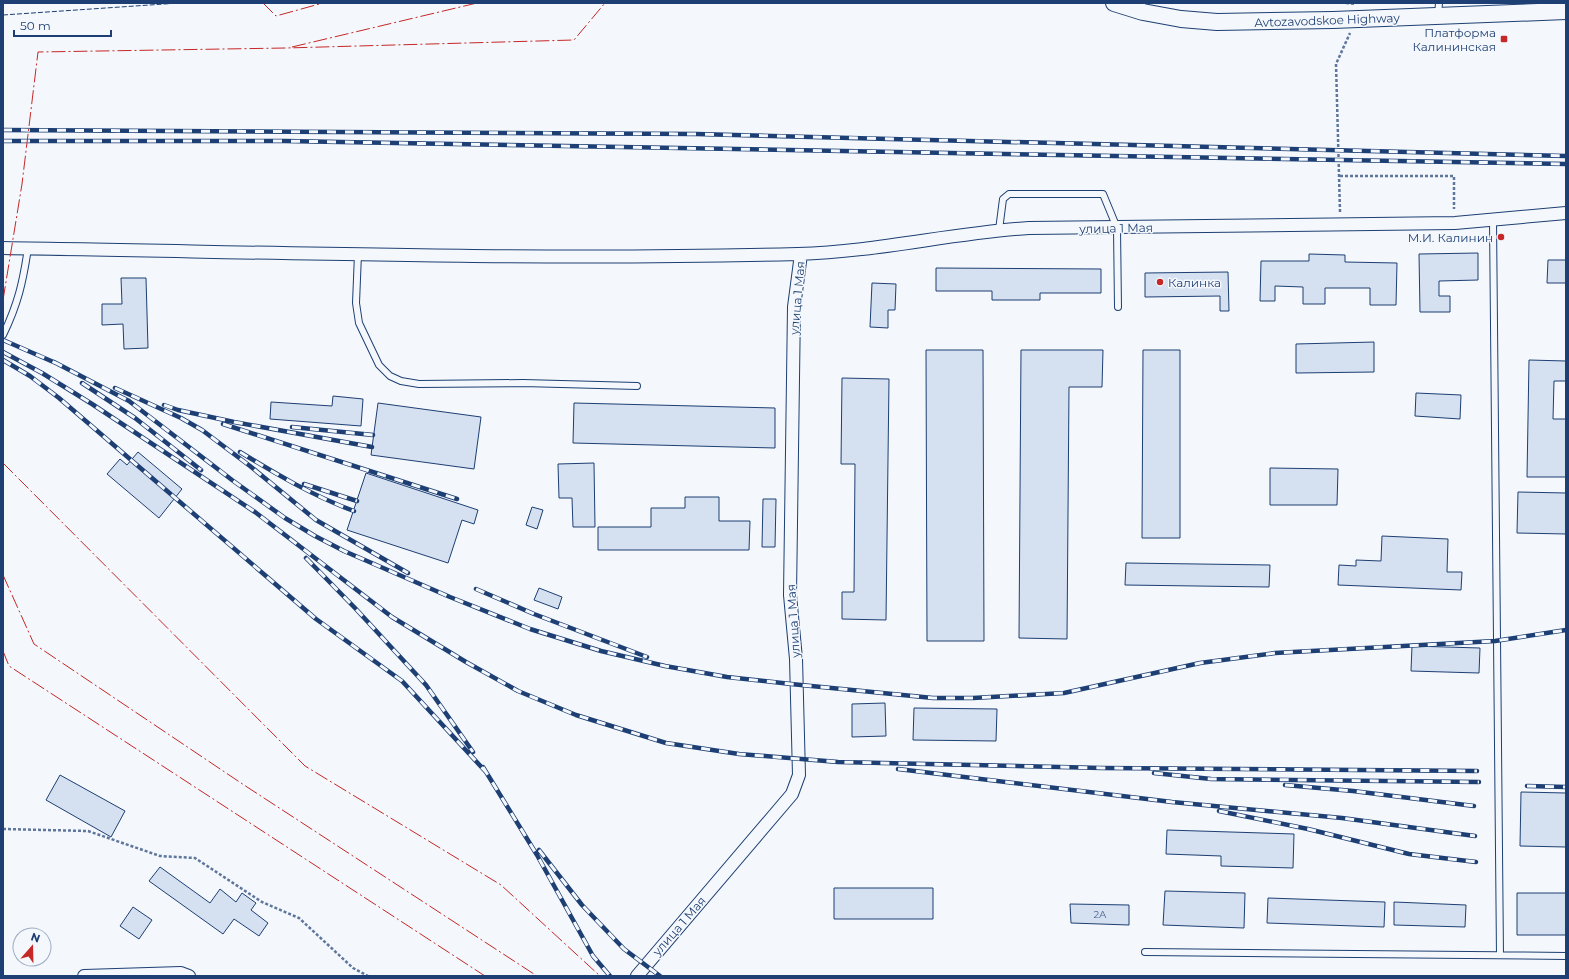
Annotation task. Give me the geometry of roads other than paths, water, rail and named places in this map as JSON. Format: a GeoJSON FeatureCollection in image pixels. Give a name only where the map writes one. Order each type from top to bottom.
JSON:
{"type":"FeatureCollection","features":[{"type":"Feature","properties":{"kind":"main road","name":"Avtozavodskoe Highway"},"geometry":{"type":"LineString","coordinates":[[1114,3],[1142,12],[1181,19],[1217,22],[1438,10],[1566,11]]}},
{"type":"Feature","properties":{"kind":"street","name":"улица 1 Мая"},"geometry":{"type":"LineString","coordinates":[[637,976],[792,794],[799,775],[796,659],[790,595],[794,307],[801,254],[871,247],[999,230],[1455,223],[1566,213]]}},
{"type":"Feature","properties":{"kind":"street"},"geometry":{"type":"LineString","coordinates":[[3,248],[583,258],[801,254]]}},
{"type":"Feature","properties":{"kind":"street"},"geometry":{"type":"LineString","coordinates":[[84,976],[181,973],[189,976]]}},
{"type":"Feature","properties":{"kind":"lane"},"geometry":{"type":"LineString","coordinates":[[999,230],[1002,199],[1009,194],[1103,194],[1117,228],[1118,307]]}},
{"type":"Feature","properties":{"kind":"lane"},"geometry":{"type":"LineString","coordinates":[[1493,220],[1500,955]]}},
{"type":"Feature","properties":{"kind":"lane"},"geometry":{"type":"LineString","coordinates":[[3,335],[16,309],[23,283],[28,248]]}},
{"type":"Feature","properties":{"kind":"lane"},"geometry":{"type":"LineString","coordinates":[[358,254],[356,303],[359,323],[379,365],[390,376],[401,381],[419,384],[523,383],[637,386]]}},
{"type":"Feature","properties":{"kind":"lane"},"geometry":{"type":"LineString","coordinates":[[1145,952],[1566,956]]}},
{"type":"Feature","properties":{"kind":"railway"},"geometry":{"type":"LineString","coordinates":[[3,130],[696,134],[1566,156]]}},
{"type":"Feature","properties":{"kind":"railway"},"geometry":{"type":"LineString","coordinates":[[3,141],[284,141],[1566,164]]}},
{"type":"Feature","properties":{"kind":"railway"},"geometry":{"type":"LineString","coordinates":[[3,340],[58,364]]}},
{"type":"Feature","properties":{"kind":"railway"},"geometry":{"type":"LineString","coordinates":[[3,352],[42,373],[92,404],[255,512],[392,617],[466,662],[518,691],[576,715],[666,743],[739,754],[838,762],[1102,768],[1477,771]]}},
{"type":"Feature","properties":{"kind":"railway"},"geometry":{"type":"LineString","coordinates":[[3,360],[30,376],[59,398],[316,619],[402,681],[486,772]]}},
{"type":"Feature","properties":{"kind":"railway"},"geometry":{"type":"LineString","coordinates":[[54,362],[129,401],[232,480],[285,518],[344,551],[450,597],[530,629],[601,651],[665,666],[727,677],[933,698],[973,698],[1064,693],[1200,663],[1275,653],[1495,641],[1566,630]]}},
{"type":"Feature","properties":{"kind":"railway"},"geometry":{"type":"LineString","coordinates":[[82,383],[135,418],[201,470]]}},
{"type":"Feature","properties":{"kind":"railway"},"geometry":{"type":"LineString","coordinates":[[115,388],[181,418],[202,430],[250,466],[316,520],[408,573]]}},
{"type":"Feature","properties":{"kind":"railway"},"geometry":{"type":"LineString","coordinates":[[164,405],[178,410],[234,422],[372,447]]}},
{"type":"Feature","properties":{"kind":"railway"},"geometry":{"type":"LineString","coordinates":[[223,424],[457,499]]}},
{"type":"Feature","properties":{"kind":"railway"},"geometry":{"type":"LineString","coordinates":[[292,427],[373,435]]}},
{"type":"Feature","properties":{"kind":"railway"},"geometry":{"type":"LineString","coordinates":[[240,452],[309,492],[354,511]]}},
{"type":"Feature","properties":{"kind":"railway"},"geometry":{"type":"LineString","coordinates":[[304,484],[357,501]]}},
{"type":"Feature","properties":{"kind":"railway"},"geometry":{"type":"LineString","coordinates":[[306,558],[355,608],[426,685],[473,752]]}},
{"type":"Feature","properties":{"kind":"railway"},"geometry":{"type":"LineString","coordinates":[[476,589],[534,614],[647,657]]}},
{"type":"Feature","properties":{"kind":"railway"},"geometry":{"type":"LineString","coordinates":[[483,767],[537,855],[593,956],[610,976]]}},
{"type":"Feature","properties":{"kind":"railway"},"geometry":{"type":"LineString","coordinates":[[898,769],[1172,802],[1342,818],[1475,836]]}},
{"type":"Feature","properties":{"kind":"railway"},"geometry":{"type":"LineString","coordinates":[[1154,773],[1211,779],[1479,782]]}},
{"type":"Feature","properties":{"kind":"railway"},"geometry":{"type":"LineString","coordinates":[[1285,785],[1353,791],[1474,806]]}},
{"type":"Feature","properties":{"kind":"railway"},"geometry":{"type":"LineString","coordinates":[[1527,786],[1566,787]]}},
{"type":"Feature","properties":{"kind":"railway"},"geometry":{"type":"LineString","coordinates":[[1219,811],[1308,829],[1409,854],[1476,862]]}},
{"type":"Feature","properties":{"kind":"railway"},"geometry":{"type":"LineString","coordinates":[[539,850],[582,905],[624,949],[660,976]]}},
{"type":"Feature","properties":{"kind":"place","name":"Платформа Калининская"},"geometry":{"type":"Point","coordinates":[1504,39]}},
{"type":"Feature","properties":{"kind":"place","name":"М.И. Калинин"},"geometry":{"type":"Point","coordinates":[1501,237]}},
{"type":"Feature","properties":{"kind":"place","name":"Калинка"},"geometry":{"type":"Point","coordinates":[1160,282]}}]}
